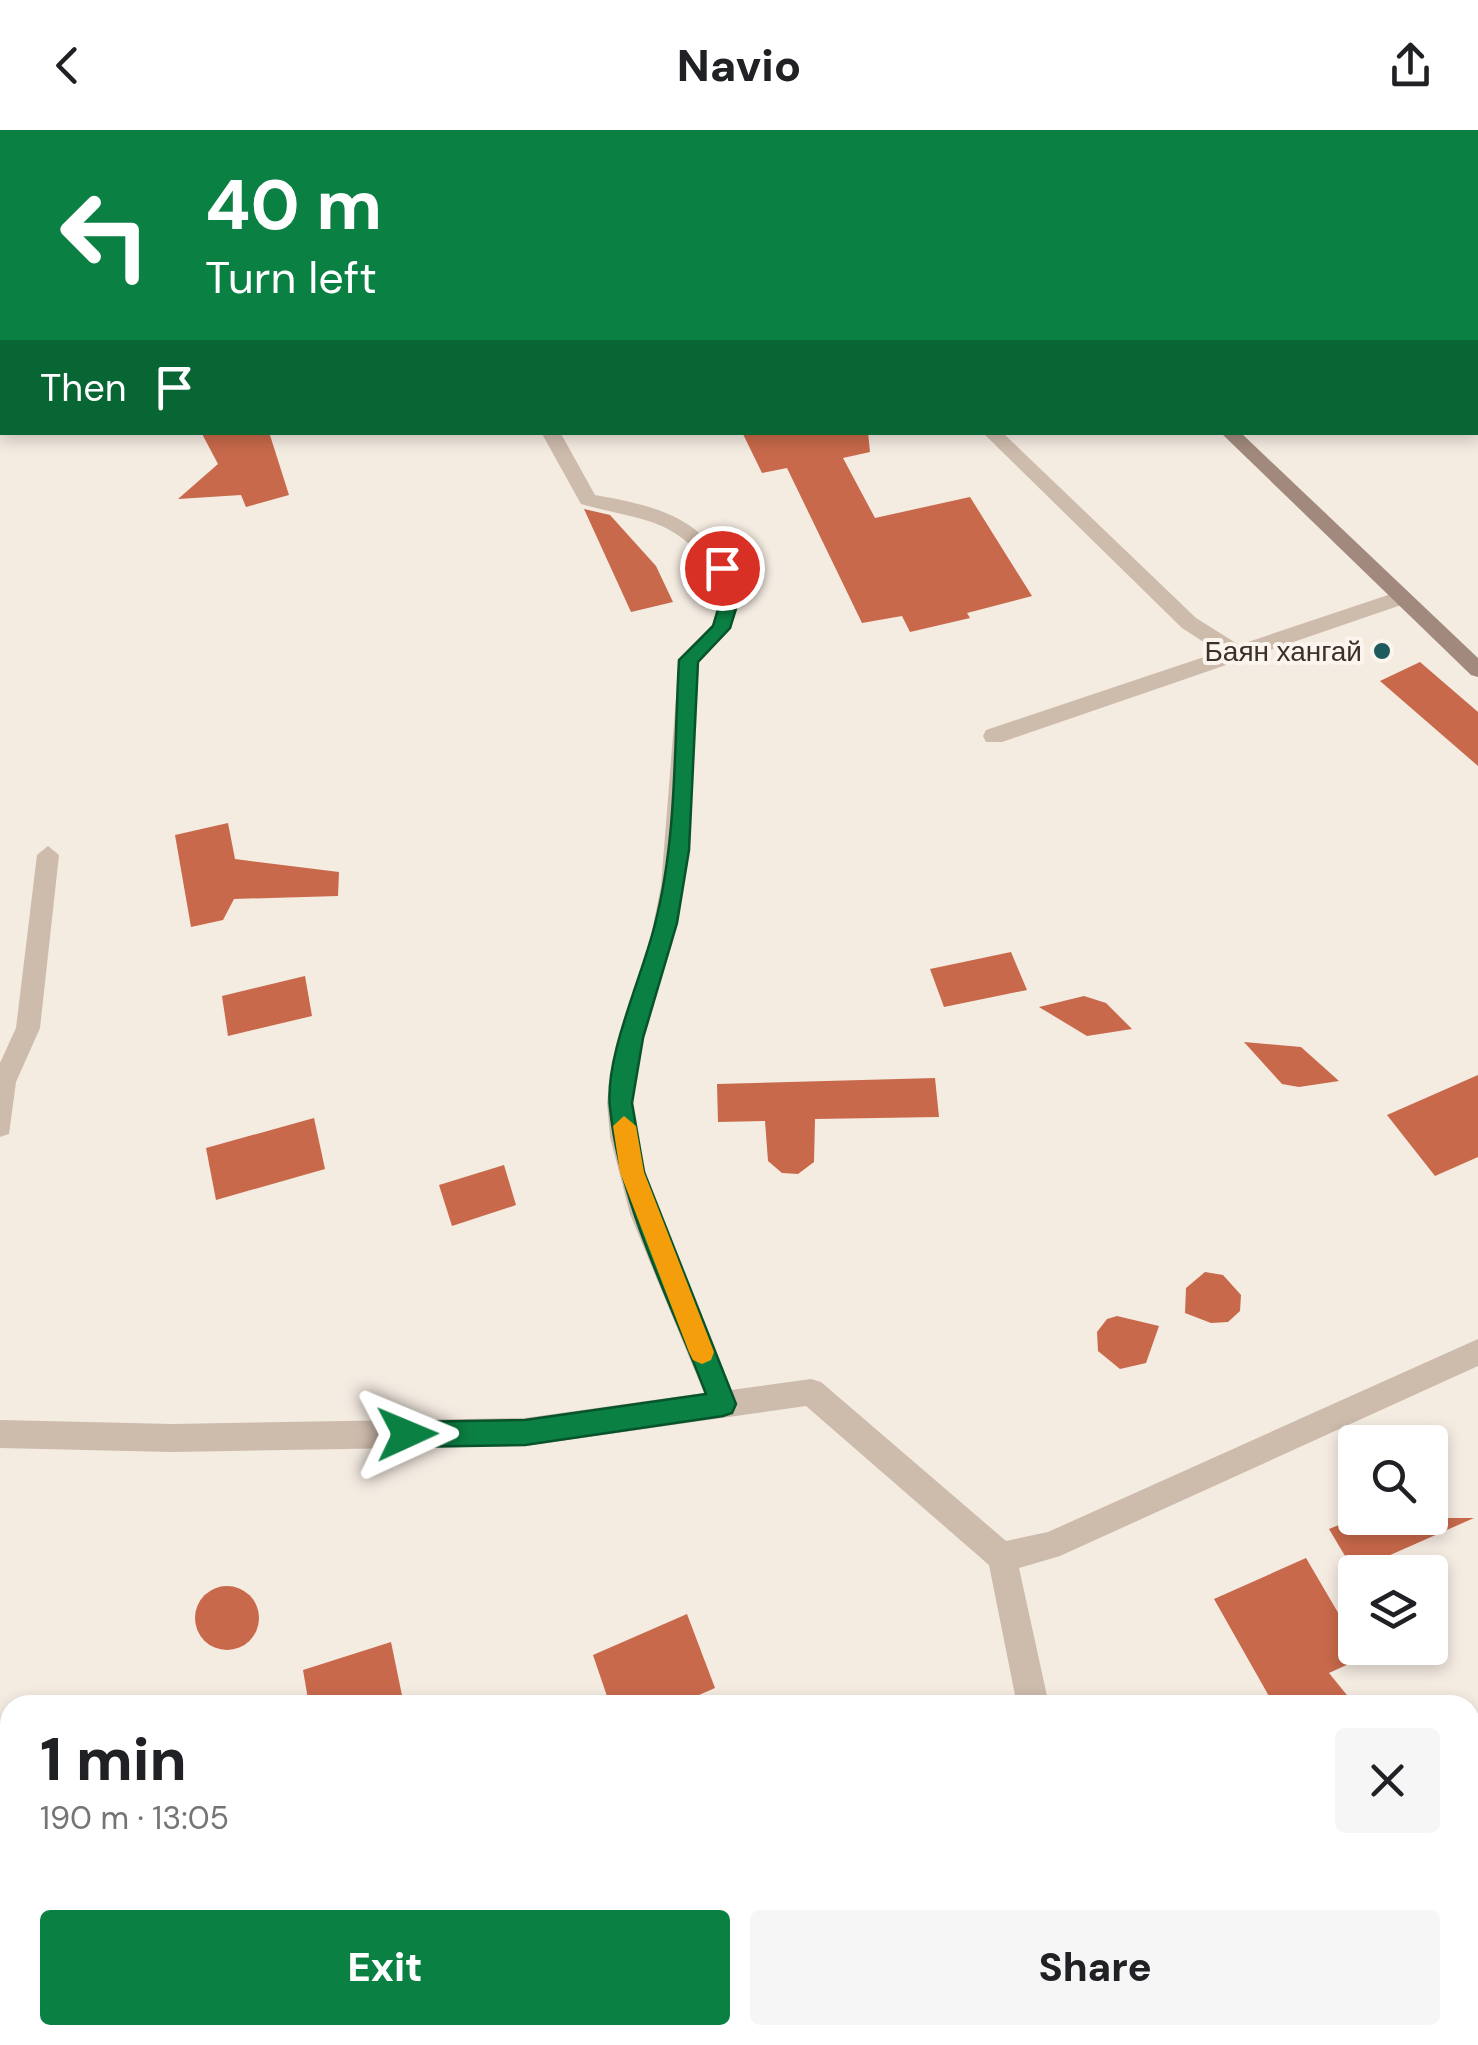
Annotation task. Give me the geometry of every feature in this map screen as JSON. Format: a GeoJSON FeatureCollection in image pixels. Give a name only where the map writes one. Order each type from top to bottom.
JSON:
{"type":"FeatureCollection","features":[{"type":"Feature","properties":{"kind":"main road"},"geometry":{"type":"LineString","coordinates":[[1231,435],[1478,670]]}},
{"type":"Feature","properties":{"kind":"street"},"geometry":{"type":"LineString","coordinates":[[552,435],[588,500],[670,516],[710,550],[734,586],[721,628],[689,660],[679,850],[666,923],[632,1038],[620,1103],[638,1190],[723,1404]]}},
{"type":"Feature","properties":{"kind":"street"},"geometry":{"type":"LineString","coordinates":[[994,435],[1188,623],[1235,652]]}},
{"type":"Feature","properties":{"kind":"street"},"geometry":{"type":"LineString","coordinates":[[994,736],[1400,598]]}},
{"type":"Feature","properties":{"kind":"street"},"geometry":{"type":"LineString","coordinates":[[0,1126],[4,1082],[28,1028],[48,855]]}},
{"type":"Feature","properties":{"kind":"street"},"geometry":{"type":"LineString","coordinates":[[1002,1557],[1050,1546],[1478,1352]]}},
{"type":"Feature","properties":{"kind":"street"},"geometry":{"type":"LineString","coordinates":[[0,1434],[172,1438],[525,1432],[811,1392],[1002,1557],[1031,1695]]}},
{"type":"Feature","properties":{"kind":"building"},"geometry":{"type":"Polygon","coordinates":[[[203,435],[270,435],[289,495],[246,507],[241,495],[178,499],[218,464],[203,435]]]}},
{"type":"Feature","properties":{"kind":"building"},"geometry":{"type":"Polygon","coordinates":[[[743,435],[868,435],[870,452],[843,458],[875,518],[970,497],[1032,596],[967,613],[970,618],[910,632],[902,616],[862,623],[787,468],[762,473],[743,435]]]}},
{"type":"Feature","properties":{"kind":"building"},"geometry":{"type":"Polygon","coordinates":[[[584,509],[610,515],[656,566],[673,602],[631,612],[584,509]]]}},
{"type":"Feature","properties":{"kind":"building"},"geometry":{"type":"Polygon","coordinates":[[[1420,662],[1478,712],[1478,766],[1380,681],[1420,662]]]}},
{"type":"Feature","properties":{"kind":"building"},"geometry":{"type":"Polygon","coordinates":[[[228,823],[235,859],[339,872],[338,896],[234,899],[223,920],[191,927],[175,835],[228,823]]]}},
{"type":"Feature","properties":{"kind":"building"},"geometry":{"type":"Polygon","coordinates":[[[1011,952],[1027,990],[944,1007],[930,969],[1011,952]]]}},
{"type":"Feature","properties":{"kind":"building"},"geometry":{"type":"Polygon","coordinates":[[[305,976],[312,1016],[228,1036],[222,996],[305,976]]]}},
{"type":"Feature","properties":{"kind":"building"},"geometry":{"type":"Polygon","coordinates":[[[1084,996],[1106,1003],[1132,1029],[1087,1036],[1039,1007],[1084,996]]]}},
{"type":"Feature","properties":{"kind":"building"},"geometry":{"type":"Polygon","coordinates":[[[1244,1042],[1301,1047],[1339,1081],[1299,1087],[1282,1084],[1244,1042]]]}},
{"type":"Feature","properties":{"kind":"building"},"geometry":{"type":"Polygon","coordinates":[[[1478,1075],[1478,1157],[1435,1176],[1387,1115],[1478,1075]]]}},
{"type":"Feature","properties":{"kind":"building"},"geometry":{"type":"Polygon","coordinates":[[[935,1078],[939,1117],[815,1119],[814,1162],[798,1174],[782,1173],[768,1161],[765,1121],[718,1122],[717,1084],[935,1078]]]}},
{"type":"Feature","properties":{"kind":"building"},"geometry":{"type":"Polygon","coordinates":[[[314,1118],[325,1169],[216,1200],[206,1148],[314,1118]]]}},
{"type":"Feature","properties":{"kind":"building"},"geometry":{"type":"Polygon","coordinates":[[[504,1165],[516,1205],[452,1226],[439,1185],[504,1165]]]}},
{"type":"Feature","properties":{"kind":"building"},"geometry":{"type":"Polygon","coordinates":[[[1205,1272],[1223,1275],[1241,1295],[1240,1311],[1228,1322],[1211,1323],[1185,1313],[1186,1288],[1205,1272]]]}},
{"type":"Feature","properties":{"kind":"building"},"geometry":{"type":"Polygon","coordinates":[[[1117,1316],[1159,1326],[1146,1363],[1120,1369],[1098,1351],[1097,1332],[1107,1319],[1117,1316]]]}},
{"type":"Feature","properties":{"kind":"building"},"geometry":{"type":"Polygon","coordinates":[[[1448,1518],[1474,1518],[1448,1529],[1448,1518]]]}},
{"type":"Feature","properties":{"kind":"building"},"geometry":{"type":"Polygon","coordinates":[[[1338,1525],[1338,1535],[1436,1535],[1390,1555],[1344,1555],[1329,1529],[1338,1525]]]}},
{"type":"Feature","properties":{"kind":"building"},"geometry":{"type":"Polygon","coordinates":[[[1306,1558],[1338,1613],[1338,1665],[1346,1665],[1329,1673],[1347,1695],[1268,1695],[1214,1599],[1306,1558]]]}},
{"type":"Feature","properties":{"kind":"building"},"geometry":{"type":"Polygon","coordinates":[[[227,1586],[249,1596],[259,1618],[249,1640],[227,1650],[205,1640],[195,1618],[205,1596],[227,1586]]]}},
{"type":"Feature","properties":{"kind":"building"},"geometry":{"type":"Polygon","coordinates":[[[687,1614],[715,1688],[699,1695],[607,1695],[593,1655],[687,1614]]]}},
{"type":"Feature","properties":{"kind":"building"},"geometry":{"type":"Polygon","coordinates":[[[391,1642],[402,1695],[307,1695],[303,1670],[391,1642]]]}},
{"type":"Feature","properties":{"kind":"slow traffic"},"geometry":{"type":"LineString","coordinates":[[624,1126],[632,1172],[656,1243],[702,1352]]}},
{"type":"Feature","properties":{"kind":"place","name":"Баян хангай"},"geometry":{"type":"Point","coordinates":[1382,651]}},
{"type":"Feature","properties":{"kind":"route"},"geometry":{"type":"LineString","coordinates":[[407,1434],[525,1432],[723,1404],[656,1243],[632,1172],[620,1103],[632,1038],[666,923],[679,850],[689,660],[721,628],[734,586],[722,568]]}}]}
